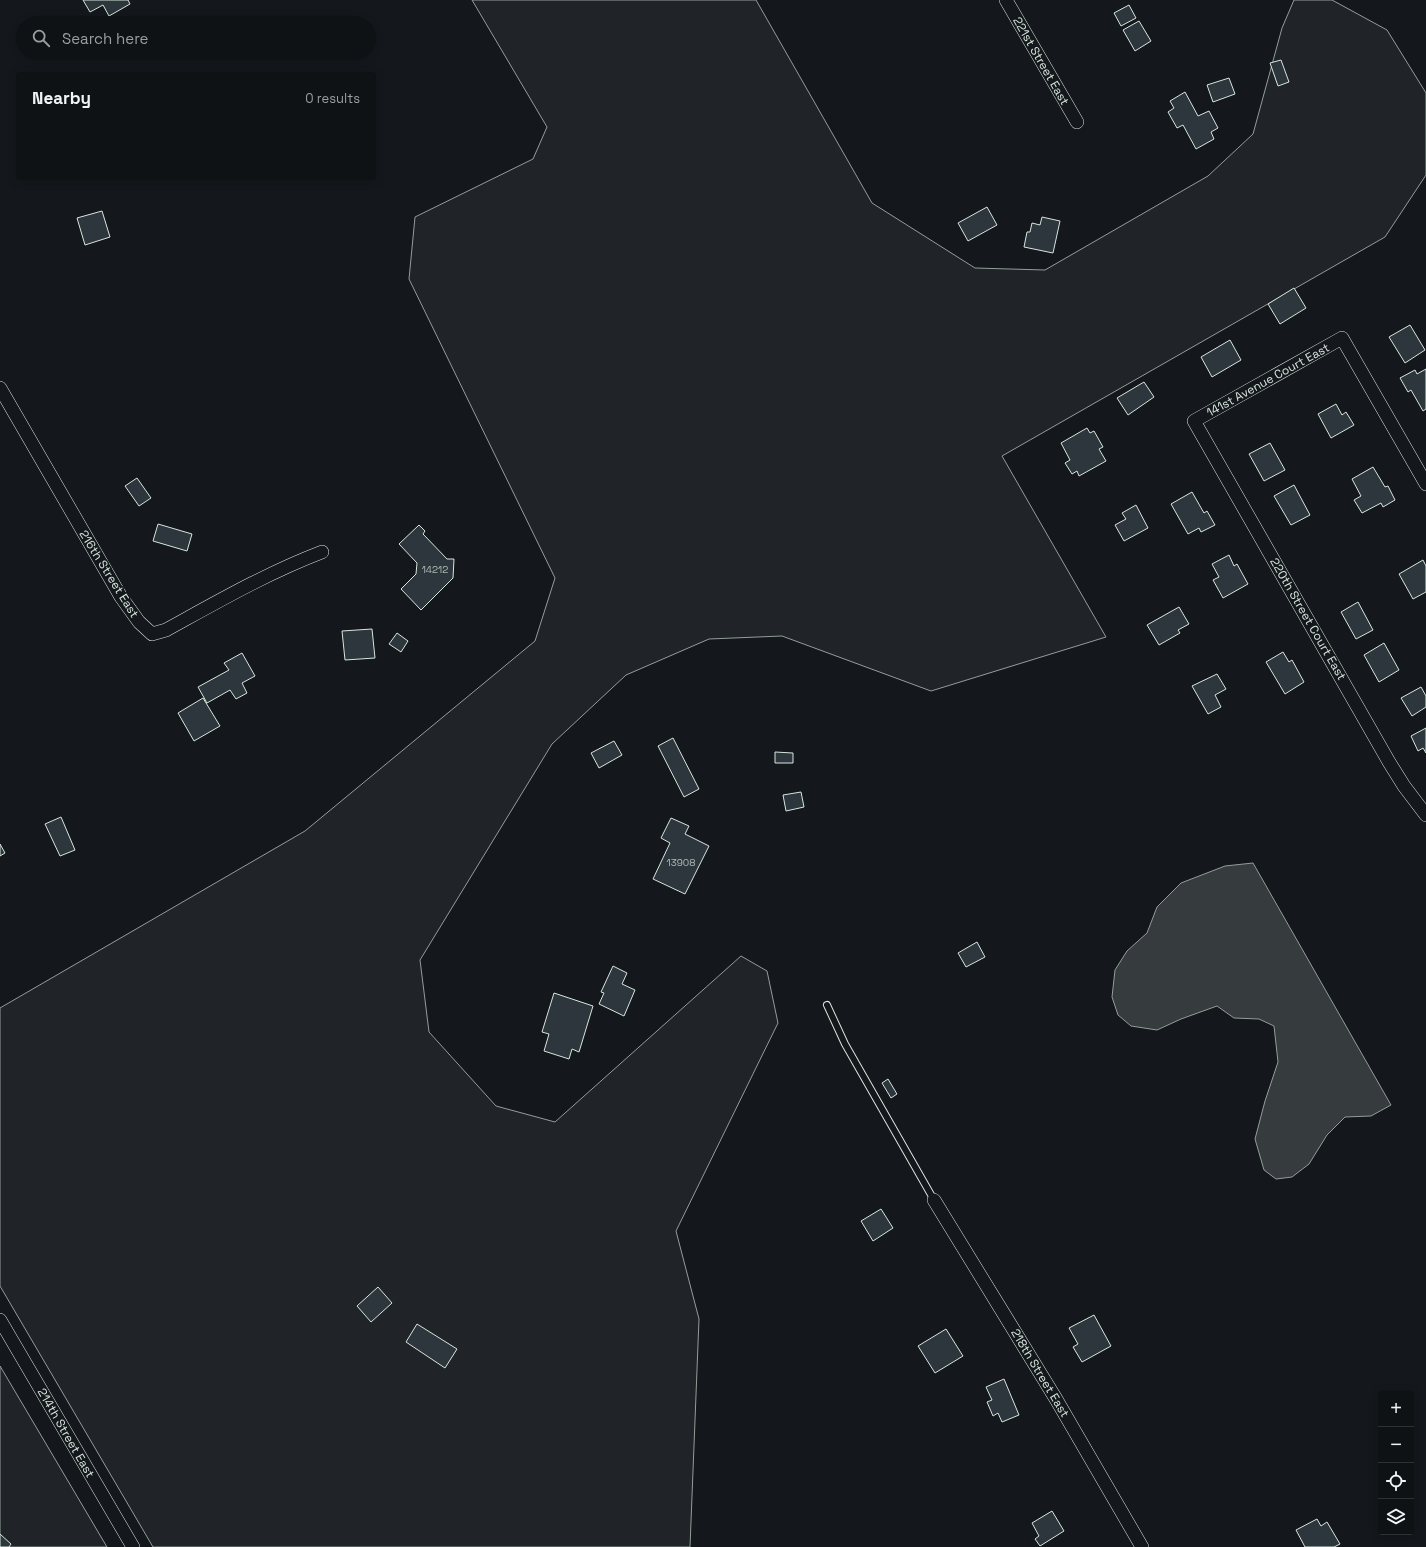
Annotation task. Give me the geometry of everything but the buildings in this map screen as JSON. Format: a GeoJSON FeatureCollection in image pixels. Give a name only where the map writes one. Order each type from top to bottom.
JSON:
{"type":"FeatureCollection","features":[{"type":"Feature","properties":{"kind":"street","name":"221st Street East"},"geometry":{"type":"LineString","coordinates":[[1006,0],[1077,122]]}},
{"type":"Feature","properties":{"kind":"street","name":"141st Avenue Court East"},"geometry":{"type":"LineString","coordinates":[[1194,421],[1342,338],[1426,484]]}},
{"type":"Feature","properties":{"kind":"street","name":"216th Street East"},"geometry":{"type":"LineString","coordinates":[[0,388],[120,597],[139,622],[152,634],[166,630],[252,583],[322,552]]}},
{"type":"Feature","properties":{"kind":"street","name":"220th Street Court East"},"geometry":{"type":"LineString","coordinates":[[1194,421],[1389,762],[1404,786],[1426,815]]}},
{"type":"Feature","properties":{"kind":"street","name":"218th Street East"},"geometry":{"type":"LineString","coordinates":[[934,1200],[1056,1399],[1142,1547]]}},
{"type":"Feature","properties":{"kind":"street","name":"214th Street East"},"geometry":{"type":"LineString","coordinates":[[0,1320],[133,1547]]}},
{"type":"Feature","properties":{"kind":"lane"},"geometry":{"type":"LineString","coordinates":[[827,1005],[844,1044],[934,1200]]}},
{"type":"Feature","properties":{"kind":"shaded area"},"geometry":{"type":"Polygon","coordinates":[[[472,0],[756,0],[872,203],[975,268],[1045,270],[1208,176],[1253,134],[1282,28],[1294,0],[1332,0],[1387,30],[1426,93],[1426,175],[1385,237],[1002,456],[1106,637],[931,691],[782,636],[709,639],[626,675],[552,744],[420,960],[429,1032],[496,1106],[555,1122],[741,956],[767,971],[778,1023],[676,1231],[699,1319],[690,1547],[153,1547],[0,1286],[0,1008],[305,831],[535,641],[555,578],[409,279],[415,217],[533,159],[547,127],[472,0]]]}},
{"type":"Feature","properties":{"kind":"shaded area"},"geometry":{"type":"Polygon","coordinates":[[[1253,863],[1391,1105],[1371,1116],[1345,1117],[1327,1135],[1309,1164],[1292,1177],[1276,1179],[1264,1170],[1255,1139],[1265,1101],[1278,1062],[1274,1026],[1259,1019],[1234,1018],[1217,1006],[1181,1019],[1157,1030],[1131,1026],[1118,1015],[1112,997],[1115,970],[1127,951],[1147,933],[1157,907],[1181,883],[1225,866],[1253,863]]]}},
{"type":"Feature","properties":{"kind":"shaded area"},"geometry":{"type":"Polygon","coordinates":[[[0,1366],[107,1547],[0,1547],[0,1366]]]}}]}
